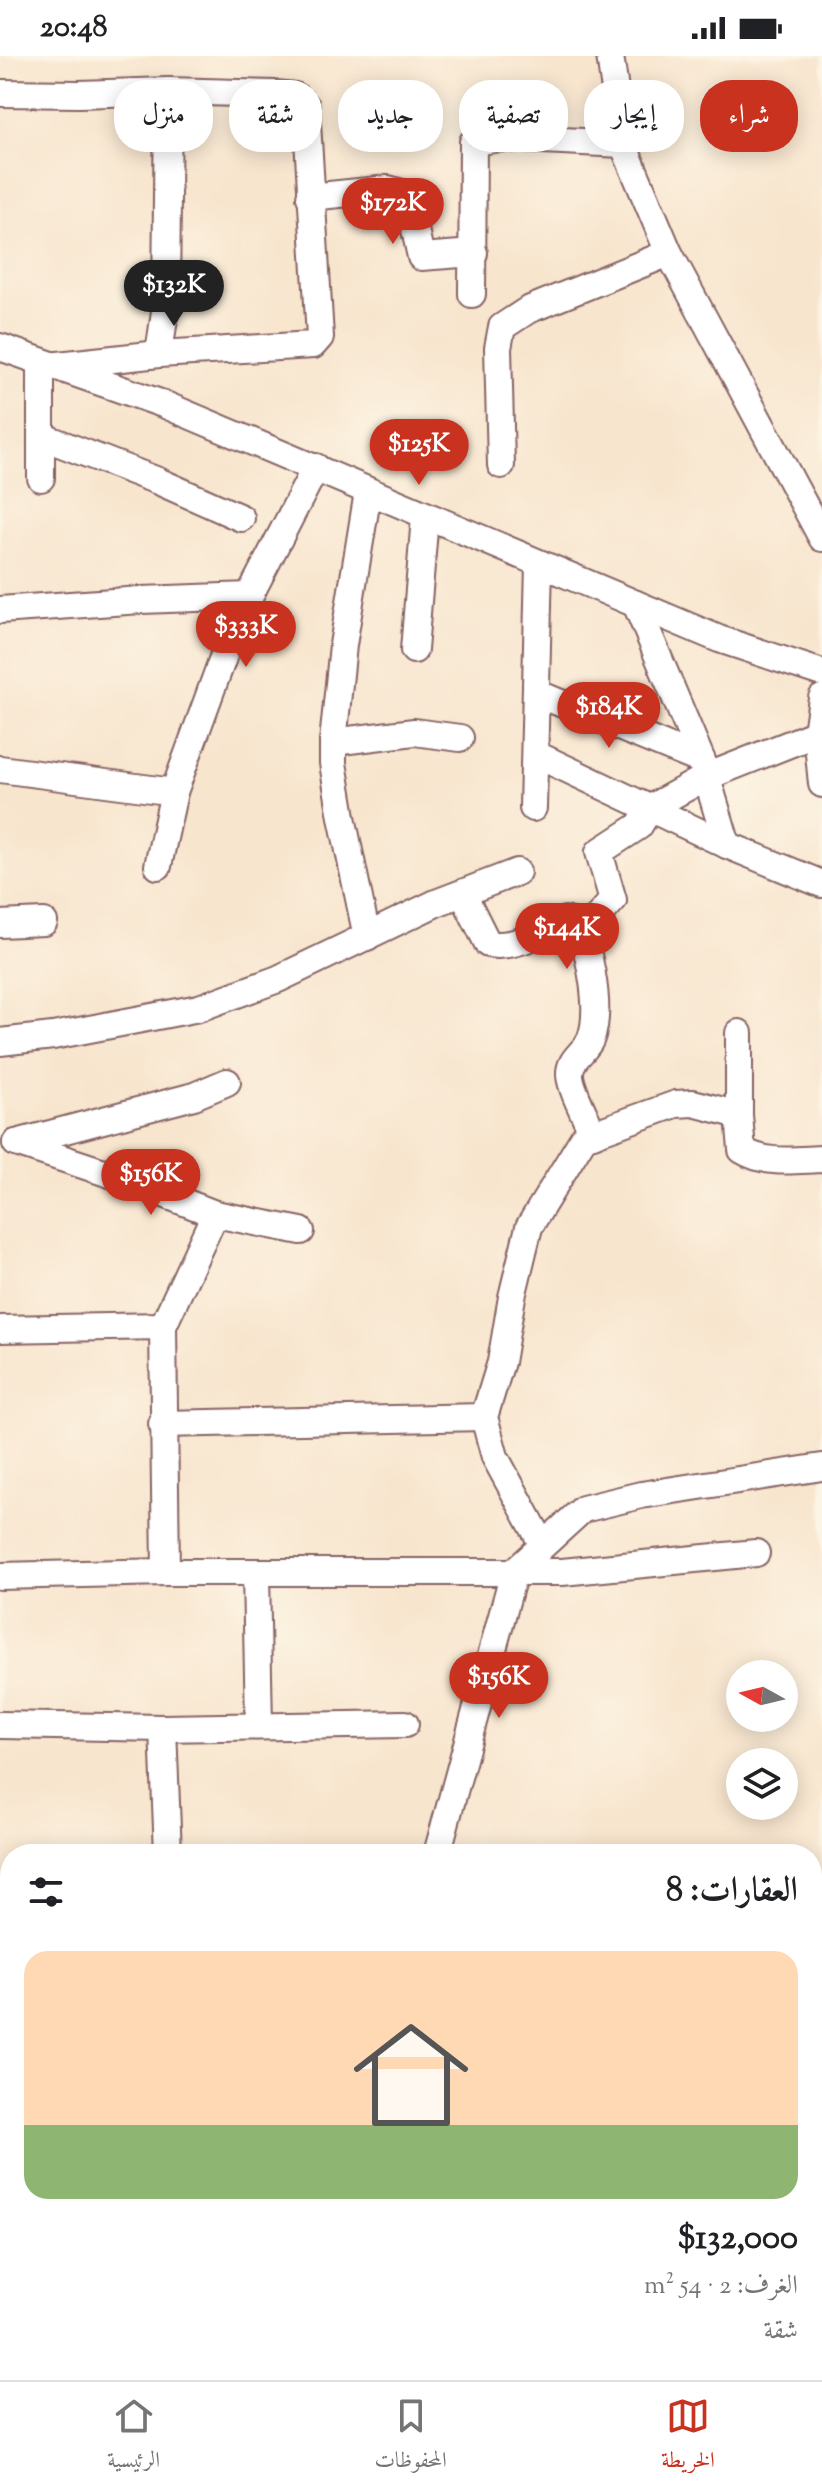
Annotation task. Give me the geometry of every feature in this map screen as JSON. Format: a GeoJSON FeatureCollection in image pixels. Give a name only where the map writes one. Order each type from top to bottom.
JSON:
{"type":"FeatureCollection","features":[{"type":"Feature","properties":{"kind":"main road"},"geometry":{"type":"LineString","coordinates":[[0,2193],[0,2372]]}},
{"type":"Feature","properties":{"kind":"street"},"geometry":{"type":"LineString","coordinates":[[610,56],[614,80]]}},
{"type":"Feature","properties":{"kind":"street"},"geometry":{"type":"LineString","coordinates":[[46,364],[313,345],[318,342],[306,106],[295,96],[213,92]]}},
{"type":"Feature","properties":{"kind":"street"},"geometry":{"type":"LineString","coordinates":[[0,93],[114,93]]}},
{"type":"Feature","properties":{"kind":"street"},"geometry":{"type":"LineString","coordinates":[[472,294],[473,142],[502,138],[584,142]]}},
{"type":"Feature","properties":{"kind":"street"},"geometry":{"type":"LineString","coordinates":[[159,354],[166,304],[167,152]]}},
{"type":"Feature","properties":{"kind":"street"},"geometry":{"type":"LineString","coordinates":[[626,152],[669,253],[822,538]]}},
{"type":"Feature","properties":{"kind":"street"},"geometry":{"type":"LineString","coordinates":[[310,197],[388,189],[402,193],[410,207],[421,257],[474,253]]}},
{"type":"Feature","properties":{"kind":"street"},"geometry":{"type":"LineString","coordinates":[[501,465],[498,348],[502,327],[528,310],[669,253]]}},
{"type":"Feature","properties":{"kind":"street"},"geometry":{"type":"LineString","coordinates":[[0,347],[163,404],[719,639],[822,673]]}},
{"type":"Feature","properties":{"kind":"street"},"geometry":{"type":"LineString","coordinates":[[41,478],[46,364]]}},
{"type":"Feature","properties":{"kind":"street"},"geometry":{"type":"LineString","coordinates":[[41,436],[158,481],[241,518]]}},
{"type":"Feature","properties":{"kind":"street"},"geometry":{"type":"LineString","coordinates":[[158,866],[174,792],[236,622],[316,467]]}},
{"type":"Feature","properties":{"kind":"street"},"geometry":{"type":"LineString","coordinates":[[367,937],[333,763],[333,742],[343,645],[368,492]]}},
{"type":"Feature","properties":{"kind":"street"},"geometry":{"type":"LineString","coordinates":[[414,650],[425,517]]}},
{"type":"Feature","properties":{"kind":"street"},"geometry":{"type":"LineString","coordinates":[[533,808],[539,564]]}},
{"type":"Feature","properties":{"kind":"street"},"geometry":{"type":"LineString","coordinates":[[0,610],[250,596]]}},
{"type":"Feature","properties":{"kind":"street"},"geometry":{"type":"LineString","coordinates":[[636,604],[704,769],[727,845]]}},
{"type":"Feature","properties":{"kind":"street"},"geometry":{"type":"LineString","coordinates":[[536,693],[704,769]]}},
{"type":"Feature","properties":{"kind":"street"},"geometry":{"type":"LineString","coordinates":[[822,698],[817,733],[822,784]]}},
{"type":"Feature","properties":{"kind":"street"},"geometry":{"type":"LineString","coordinates":[[333,742],[414,732],[460,738]]}},
{"type":"Feature","properties":{"kind":"street"},"geometry":{"type":"LineString","coordinates":[[583,933],[613,900],[599,852],[639,826],[650,808],[704,769],[817,733]]}},
{"type":"Feature","properties":{"kind":"street"},"geometry":{"type":"LineString","coordinates":[[535,754],[727,845],[822,884]]}},
{"type":"Feature","properties":{"kind":"street"},"geometry":{"type":"LineString","coordinates":[[0,769],[174,792]]}},
{"type":"Feature","properties":{"kind":"street"},"geometry":{"type":"LineString","coordinates":[[0,1042],[53,1036],[199,1008],[278,979],[436,903],[517,872]]}},
{"type":"Feature","properties":{"kind":"street"},"geometry":{"type":"LineString","coordinates":[[463,894],[488,944],[504,947],[565,920],[580,925],[592,963],[594,1020],[591,1039],[572,1063],[570,1077],[593,1134]]}},
{"type":"Feature","properties":{"kind":"street"},"geometry":{"type":"LineString","coordinates":[[0,924],[44,922]]}},
{"type":"Feature","properties":{"kind":"street"},"geometry":{"type":"LineString","coordinates":[[739,1033],[742,1150],[754,1157],[776,1161],[822,1159]]}},
{"type":"Feature","properties":{"kind":"street"},"geometry":{"type":"LineString","coordinates":[[8,1144],[194,1096],[227,1082]]}},
{"type":"Feature","properties":{"kind":"street"},"geometry":{"type":"LineString","coordinates":[[543,1545],[495,1457],[484,1417],[501,1362],[512,1297],[529,1227],[584,1137],[676,1104],[693,1103],[739,1115]]}},
{"type":"Feature","properties":{"kind":"street"},"geometry":{"type":"LineString","coordinates":[[8,1144],[125,1179],[215,1214],[301,1231]]}},
{"type":"Feature","properties":{"kind":"street"},"geometry":{"type":"LineString","coordinates":[[166,1572],[163,1326],[215,1214]]}},
{"type":"Feature","properties":{"kind":"street"},"geometry":{"type":"LineString","coordinates":[[0,1329],[163,1326]]}},
{"type":"Feature","properties":{"kind":"street"},"geometry":{"type":"LineString","coordinates":[[162,1424],[484,1417]]}},
{"type":"Feature","properties":{"kind":"street"},"geometry":{"type":"LineString","coordinates":[[440,1844],[514,1572],[583,1509],[641,1495],[822,1467]]}},
{"type":"Feature","properties":{"kind":"street"},"geometry":{"type":"LineString","coordinates":[[0,1576],[166,1572],[562,1572],[756,1553]]}},
{"type":"Feature","properties":{"kind":"street"},"geometry":{"type":"LineString","coordinates":[[256,1573],[259,1726]]}},
{"type":"Feature","properties":{"kind":"street"},"geometry":{"type":"LineString","coordinates":[[0,1725],[163,1728],[405,1724]]}},
{"type":"Feature","properties":{"kind":"street"},"geometry":{"type":"LineString","coordinates":[[163,1728],[168,1844]]}}]}
